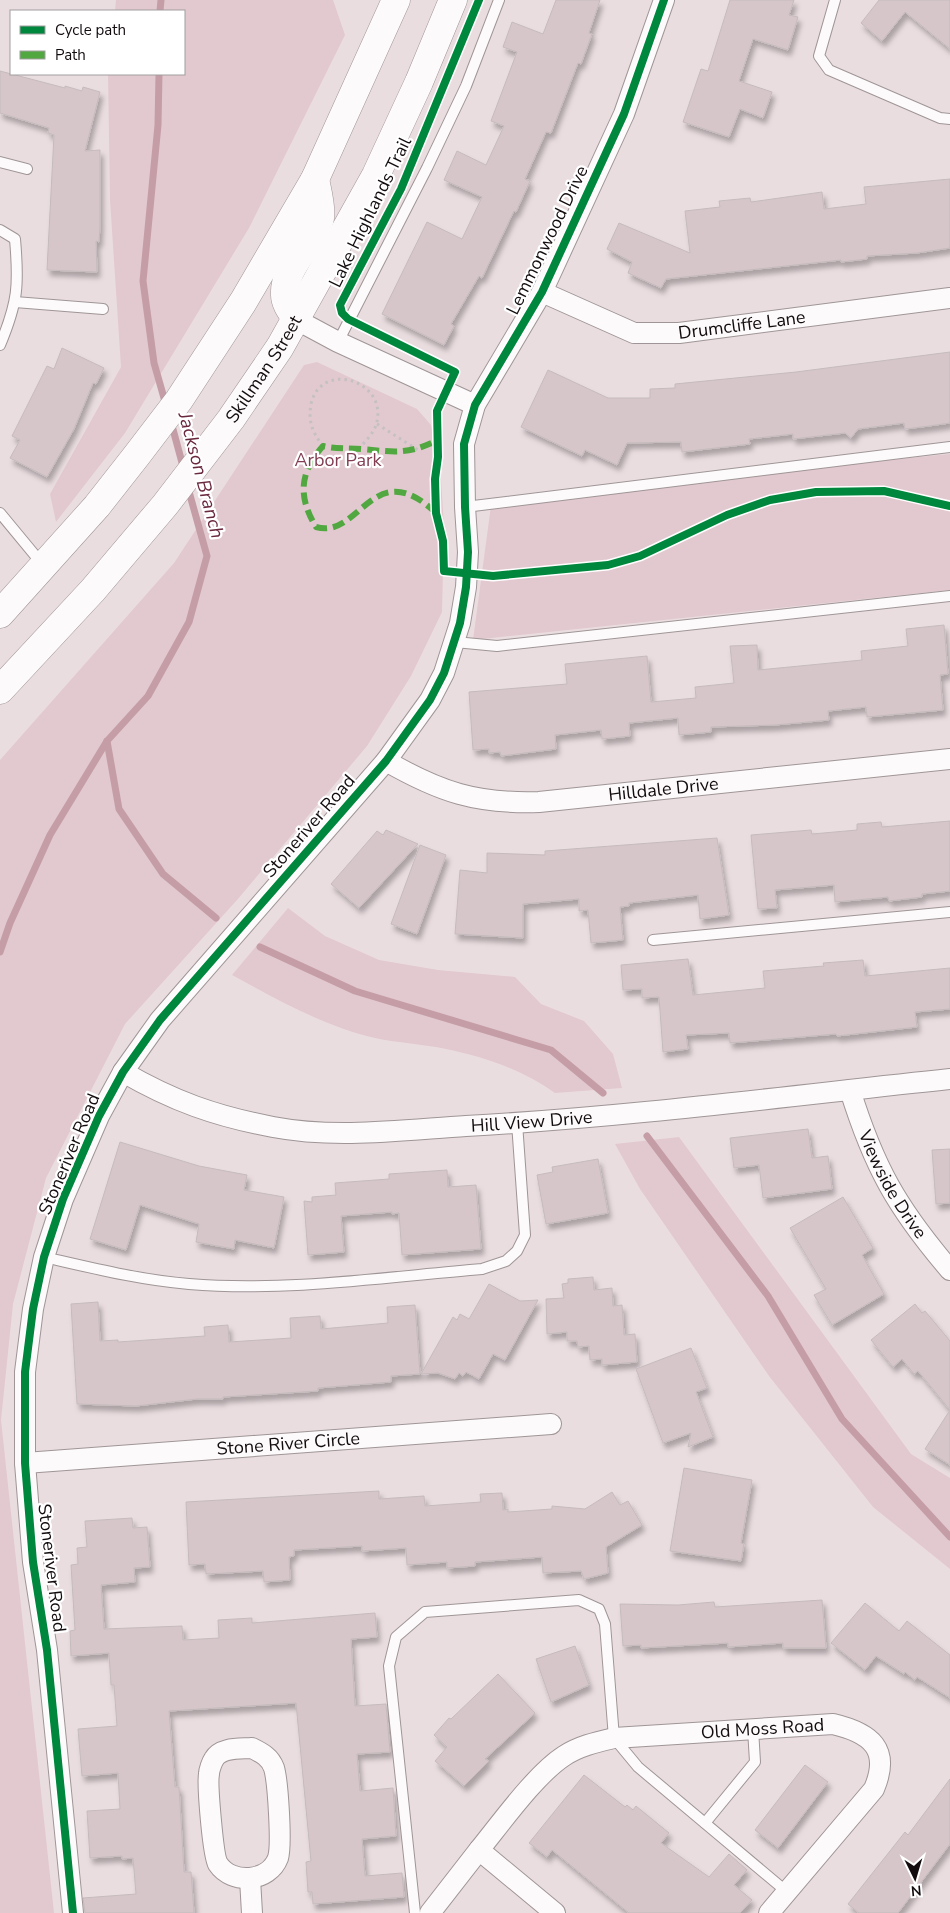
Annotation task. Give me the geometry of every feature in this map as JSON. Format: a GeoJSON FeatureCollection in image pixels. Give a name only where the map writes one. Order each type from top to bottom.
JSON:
{"type":"FeatureCollection","features":[{"type":"Feature","properties":{"kind":"main road"},"geometry":{"type":"LineString","coordinates":[[0,614],[80,526],[179,400],[243,302],[315,179],[396,0]]}},
{"type":"Feature","properties":{"kind":"main road","name":"Skillman Street"},"geometry":{"type":"LineString","coordinates":[[0,690],[93,590],[165,505],[231,419],[280,347],[297,320],[376,175],[419,82],[453,0]]}},
{"type":"Feature","properties":{"kind":"main road"},"geometry":{"type":"LineString","coordinates":[[297,320],[285,295],[292,270],[314,234],[320,216],[315,179]]}},
{"type":"Feature","properties":{"kind":"street","name":"Lemmonwood Drive"},"geometry":{"type":"LineString","coordinates":[[468,552],[464,444],[475,405],[542,292],[624,114],[664,0]]}},
{"type":"Feature","properties":{"kind":"street","name":"Drumcliffe Lane"},"geometry":{"type":"LineString","coordinates":[[542,292],[634,333],[658,334],[680,333],[950,298]]}},
{"type":"Feature","properties":{"kind":"street"},"geometry":{"type":"LineString","coordinates":[[297,320],[338,342],[475,405]]}},
{"type":"Feature","properties":{"kind":"street","name":"Stoneriver Road"},"geometry":{"type":"LineString","coordinates":[[73,1913],[48,1650],[33,1562],[24,1463],[25,1372],[33,1308],[44,1256],[63,1199],[99,1116],[123,1072],[160,1020],[386,761],[430,700],[444,674],[455,642],[466,587],[468,552]]}},
{"type":"Feature","properties":{"kind":"street","name":"Hilldale Drive"},"geometry":{"type":"LineString","coordinates":[[386,761],[414,777],[444,790],[474,799],[508,803],[539,802],[950,759]]}},
{"type":"Feature","properties":{"kind":"street","name":"Hill View Drive"},"geometry":{"type":"LineString","coordinates":[[123,1072],[160,1093],[206,1112],[274,1127],[344,1133],[517,1124],[613,1116],[950,1079]]}},
{"type":"Feature","properties":{"kind":"street","name":"Viewside Drive"},"geometry":{"type":"LineString","coordinates":[[850,1090],[862,1131],[891,1191],[917,1232],[948,1264]]}},
{"type":"Feature","properties":{"kind":"street","name":"Stone River Circle"},"geometry":{"type":"LineString","coordinates":[[24,1463],[551,1424]]}},
{"type":"Feature","properties":{"kind":"street","name":"Old Moss Road"},"geometry":{"type":"LineString","coordinates":[[430,1913],[479,1850],[544,1772],[564,1756],[587,1745],[614,1738],[753,1729],[833,1724],[853,1728],[871,1739],[880,1755],[880,1775],[874,1789],[769,1913]]}},
{"type":"Feature","properties":{"kind":"street"},"geometry":{"type":"LineString","coordinates":[[252,1748],[267,1755],[274,1768],[281,1843],[277,1860],[267,1873],[250,1879],[230,1874],[218,1864],[214,1852],[209,1774],[214,1758],[225,1750],[252,1748]]}},
{"type":"Feature","properties":{"kind":"street"},"geometry":{"type":"LineString","coordinates":[[479,1850],[556,1913]]}},
{"type":"Feature","properties":{"kind":"street"},"geometry":{"type":"LineString","coordinates":[[250,1879],[252,1913]]}},
{"type":"Feature","properties":{"kind":"lane"},"geometry":{"type":"LineString","coordinates":[[338,342],[466,86],[499,0]]}},
{"type":"Feature","properties":{"kind":"lane"},"geometry":{"type":"LineString","coordinates":[[835,0],[819,56],[829,70],[940,118],[950,119]]}},
{"type":"Feature","properties":{"kind":"lane"},"geometry":{"type":"LineString","coordinates":[[0,162],[26,169]]}},
{"type":"Feature","properties":{"kind":"lane"},"geometry":{"type":"LineString","coordinates":[[0,230],[15,239],[18,276],[14,311],[0,345]]}},
{"type":"Feature","properties":{"kind":"lane"},"geometry":{"type":"LineString","coordinates":[[15,302],[103,309]]}},
{"type":"Feature","properties":{"kind":"lane"},"geometry":{"type":"LineString","coordinates":[[465,506],[950,447]]}},
{"type":"Feature","properties":{"kind":"lane"},"geometry":{"type":"LineString","coordinates":[[0,513],[43,566]]}},
{"type":"Feature","properties":{"kind":"lane"},"geometry":{"type":"LineString","coordinates":[[455,642],[497,646],[950,596]]}},
{"type":"Feature","properties":{"kind":"lane"},"geometry":{"type":"LineString","coordinates":[[653,940],[950,912]]}},
{"type":"Feature","properties":{"kind":"lane"},"geometry":{"type":"LineString","coordinates":[[44,1256],[125,1276],[190,1284],[280,1285],[482,1269],[506,1261],[517,1252],[525,1234],[517,1124]]}},
{"type":"Feature","properties":{"kind":"lane"},"geometry":{"type":"LineString","coordinates":[[415,1913],[389,1666],[396,1637],[425,1612],[579,1600],[599,1609],[605,1624],[614,1738],[638,1767],[787,1892]]}},
{"type":"Feature","properties":{"kind":"lane"},"geometry":{"type":"LineString","coordinates":[[705,1822],[755,1762],[753,1729]]}},
{"type":"Feature","properties":{"kind":"path"},"geometry":{"type":"LineString","coordinates":[[322,446],[313,433],[309,416],[313,397],[323,384],[336,378],[348,379],[369,389],[375,399],[377,424],[358,449]]}},
{"type":"Feature","properties":{"kind":"path"},"geometry":{"type":"LineString","coordinates":[[377,424],[418,450]]}},
{"type":"Feature","properties":{"kind":"green space"},"geometry":{"type":"Polygon","coordinates":[[[116,0],[333,0],[345,35],[249,228],[125,433],[56,522],[50,494],[121,367],[110,200],[108,75],[185,75],[185,10],[115,10],[116,0]]]}},
{"type":"Feature","properties":{"kind":"green space","name":"Arbor Park"},"geometry":{"type":"Polygon","coordinates":[[[317,362],[417,409],[431,425],[440,463],[444,527],[442,612],[411,676],[367,746],[237,900],[125,1024],[46,1178],[13,1304],[1,1420],[54,1913],[0,1913],[0,760],[174,563],[304,365],[317,362]]]}},
{"type":"Feature","properties":{"kind":"green space"},"geometry":{"type":"Polygon","coordinates":[[[950,454],[950,590],[473,640],[492,498],[950,454]]]}},
{"type":"Feature","properties":{"kind":"green space"},"geometry":{"type":"Polygon","coordinates":[[[288,908],[325,936],[379,960],[438,970],[515,977],[541,1004],[584,1021],[613,1054],[622,1088],[555,1093],[517,1071],[475,1056],[437,1047],[375,1038],[337,1027],[266,994],[232,975],[288,908]]]}},
{"type":"Feature","properties":{"kind":"green space"},"geometry":{"type":"Polygon","coordinates":[[[679,1137],[911,1454],[950,1478],[950,1569],[873,1507],[769,1376],[640,1189],[615,1144],[679,1137]]]}},
{"type":"Feature","properties":{"kind":"building"},"geometry":{"type":"Polygon","coordinates":[[[556,0],[600,0],[589,33],[592,34],[581,64],[578,63],[551,133],[546,132],[525,179],[530,181],[516,212],[514,211],[482,278],[479,276],[451,324],[454,326],[444,345],[382,314],[427,222],[462,239],[482,197],[444,180],[457,151],[486,165],[504,126],[491,121],[517,52],[503,47],[512,22],[543,34],[556,0]]]}},
{"type":"Feature","properties":{"kind":"building"},"geometry":{"type":"Polygon","coordinates":[[[730,0],[794,0],[789,15],[798,17],[788,50],[753,39],[739,81],[772,92],[763,118],[740,109],[729,137],[683,122],[701,69],[708,71],[730,0]]]}},
{"type":"Feature","properties":{"kind":"building"},"geometry":{"type":"Polygon","coordinates":[[[879,0],[950,0],[950,49],[905,12],[882,41],[861,23],[879,0]]]}},
{"type":"Feature","properties":{"kind":"building"},"geometry":{"type":"Polygon","coordinates":[[[0,71],[65,88],[65,86],[82,91],[83,87],[100,92],[85,151],[100,150],[100,226],[99,242],[96,241],[97,272],[47,270],[54,135],[48,133],[49,128],[0,113],[0,71]]]}},
{"type":"Feature","properties":{"kind":"building"},"geometry":{"type":"Polygon","coordinates":[[[950,179],[950,248],[917,253],[867,256],[867,259],[841,262],[841,260],[666,279],[661,288],[628,273],[632,262],[607,249],[619,223],[690,253],[685,211],[720,207],[719,201],[750,198],[751,202],[822,192],[824,209],[866,204],[864,187],[950,179]]]}},
{"type":"Feature","properties":{"kind":"building"},"geometry":{"type":"Polygon","coordinates":[[[62,348],[104,368],[96,384],[93,383],[74,429],[47,477],[10,458],[20,440],[12,436],[47,366],[54,369],[62,348]]]}},
{"type":"Feature","properties":{"kind":"building"},"geometry":{"type":"Polygon","coordinates":[[[950,352],[950,423],[905,429],[904,423],[858,429],[851,438],[845,433],[793,439],[793,434],[749,439],[750,444],[682,452],[681,442],[627,443],[617,465],[585,450],[582,456],[521,427],[548,370],[608,398],[650,398],[650,389],[675,388],[675,384],[796,372],[950,352]]]}},
{"type":"Feature","properties":{"kind":"building"},"geometry":{"type":"Polygon","coordinates":[[[944,625],[948,674],[940,675],[943,710],[867,717],[866,707],[828,711],[829,720],[775,725],[711,727],[711,732],[679,735],[678,718],[629,723],[630,736],[602,739],[601,730],[555,735],[556,749],[501,756],[500,752],[489,753],[489,749],[473,750],[469,692],[567,684],[565,664],[647,656],[651,702],[696,698],[695,687],[734,683],[730,646],[757,645],[758,670],[862,660],[861,651],[908,646],[906,629],[944,625]]]}},
{"type":"Feature","properties":{"kind":"building"},"geometry":{"type":"Polygon","coordinates":[[[950,821],[950,891],[922,894],[922,897],[889,901],[888,897],[835,902],[834,885],[775,890],[777,908],[758,909],[751,835],[811,830],[812,834],[857,830],[857,824],[881,822],[882,827],[950,821]]]}},
{"type":"Feature","properties":{"kind":"building"},"geometry":{"type":"Polygon","coordinates":[[[386,830],[418,844],[359,908],[331,884],[377,831],[383,835],[386,830]]]}},
{"type":"Feature","properties":{"kind":"building"},"geometry":{"type":"Polygon","coordinates":[[[717,838],[729,915],[700,919],[698,895],[629,903],[629,906],[620,907],[623,940],[591,943],[588,910],[579,911],[579,899],[523,904],[523,938],[455,934],[460,870],[487,873],[487,853],[545,855],[545,851],[717,838]]]}},
{"type":"Feature","properties":{"kind":"building"},"geometry":{"type":"Polygon","coordinates":[[[420,845],[446,855],[417,934],[391,924],[420,845]]]}},
{"type":"Feature","properties":{"kind":"building"},"geometry":{"type":"Polygon","coordinates":[[[688,959],[693,995],[765,988],[763,971],[824,966],[823,963],[863,960],[865,976],[950,968],[950,1009],[915,1012],[917,1027],[837,1036],[836,1034],[730,1043],[729,1033],[686,1035],[688,1049],[663,1052],[659,997],[642,998],[642,989],[623,990],[621,965],[688,959]]]}},
{"type":"Feature","properties":{"kind":"building"},"geometry":{"type":"Polygon","coordinates":[[[808,1129],[812,1158],[828,1156],[832,1189],[763,1198],[759,1165],[734,1168],[730,1138],[808,1129]]]}},
{"type":"Feature","properties":{"kind":"building"},"geometry":{"type":"Polygon","coordinates":[[[120,1142],[199,1166],[247,1175],[244,1190],[284,1197],[274,1248],[235,1240],[234,1249],[196,1242],[199,1224],[140,1205],[126,1250],[90,1239],[120,1142]]]}},
{"type":"Feature","properties":{"kind":"building"},"geometry":{"type":"Polygon","coordinates":[[[950,1149],[950,1203],[936,1204],[932,1150],[950,1149]]]}},
{"type":"Feature","properties":{"kind":"building"},"geometry":{"type":"Polygon","coordinates":[[[598,1159],[608,1213],[546,1224],[537,1175],[553,1172],[552,1167],[598,1159]]]}},
{"type":"Feature","properties":{"kind":"building"},"geometry":{"type":"Polygon","coordinates":[[[447,1170],[448,1187],[476,1185],[481,1249],[402,1255],[399,1213],[392,1214],[392,1212],[341,1216],[344,1252],[308,1255],[304,1201],[312,1202],[312,1197],[336,1195],[335,1183],[389,1179],[389,1174],[447,1170]]]}},
{"type":"Feature","properties":{"kind":"building"},"geometry":{"type":"Polygon","coordinates":[[[843,1197],[873,1248],[862,1255],[884,1294],[832,1325],[814,1295],[826,1289],[790,1228],[843,1197]]]}},
{"type":"Feature","properties":{"kind":"building"},"geometry":{"type":"Polygon","coordinates":[[[593,1277],[594,1290],[612,1288],[613,1306],[622,1305],[624,1335],[635,1334],[637,1362],[602,1365],[602,1359],[590,1360],[589,1346],[578,1347],[577,1341],[567,1341],[567,1332],[547,1334],[546,1299],[564,1298],[562,1284],[568,1283],[568,1279],[593,1277]]]}},
{"type":"Feature","properties":{"kind":"building"},"geometry":{"type":"Polygon","coordinates":[[[489,1284],[520,1301],[538,1300],[505,1360],[493,1354],[479,1379],[466,1372],[463,1376],[459,1373],[455,1379],[438,1373],[421,1374],[453,1317],[457,1320],[460,1314],[469,1319],[489,1284]]]}},
{"type":"Feature","properties":{"kind":"building"},"geometry":{"type":"Polygon","coordinates":[[[98,1302],[100,1341],[118,1340],[118,1342],[205,1336],[204,1327],[228,1325],[229,1342],[291,1338],[290,1318],[320,1316],[321,1329],[388,1323],[387,1307],[415,1305],[420,1374],[391,1376],[391,1382],[318,1388],[318,1391],[223,1397],[223,1399],[197,1399],[136,1406],[77,1404],[71,1304],[98,1302]]]}},
{"type":"Feature","properties":{"kind":"building"},"geometry":{"type":"Polygon","coordinates":[[[915,1304],[922,1313],[925,1311],[950,1341],[950,1410],[918,1371],[914,1374],[902,1359],[893,1367],[871,1340],[915,1304]]]}},
{"type":"Feature","properties":{"kind":"building"},"geometry":{"type":"Polygon","coordinates":[[[691,1348],[707,1388],[696,1392],[713,1437],[688,1447],[691,1433],[663,1443],[636,1369],[691,1348]]]}},
{"type":"Feature","properties":{"kind":"building"},"geometry":{"type":"Polygon","coordinates":[[[950,1410],[950,1465],[925,1449],[950,1410]]]}},
{"type":"Feature","properties":{"kind":"building"},"geometry":{"type":"Polygon","coordinates":[[[684,1468],[752,1480],[741,1543],[744,1544],[741,1561],[670,1551],[684,1468]]]}},
{"type":"Feature","properties":{"kind":"building"},"geometry":{"type":"Polygon","coordinates":[[[379,1491],[379,1499],[424,1496],[425,1506],[481,1502],[480,1494],[502,1493],[503,1510],[508,1509],[508,1512],[552,1509],[552,1506],[585,1509],[612,1492],[620,1505],[628,1501],[642,1525],[606,1547],[608,1573],[584,1579],[581,1571],[543,1573],[542,1557],[475,1562],[475,1566],[447,1568],[447,1562],[407,1565],[406,1548],[362,1551],[362,1546],[294,1550],[294,1556],[289,1557],[290,1580],[264,1582],[263,1571],[206,1574],[205,1564],[189,1565],[186,1502],[379,1491]]]}},
{"type":"Feature","properties":{"kind":"building"},"geometry":{"type":"Polygon","coordinates":[[[132,1518],[133,1528],[147,1527],[150,1567],[134,1568],[135,1582],[101,1585],[104,1629],[182,1626],[183,1640],[219,1638],[218,1620],[252,1618],[252,1623],[375,1613],[377,1637],[351,1639],[355,1706],[386,1704],[390,1752],[357,1754],[360,1791],[393,1788],[396,1836],[362,1839],[365,1876],[402,1873],[404,1897],[313,1904],[312,1892],[308,1892],[306,1862],[311,1861],[296,1703],[169,1711],[175,1787],[179,1787],[184,1872],[191,1872],[194,1913],[85,1913],[83,1898],[136,1894],[133,1858],[122,1859],[122,1856],[90,1858],[87,1811],[120,1809],[118,1773],[82,1776],[78,1729],[117,1726],[109,1653],[71,1656],[70,1631],[75,1630],[71,1565],[78,1564],[77,1548],[87,1547],[85,1521],[132,1518]]]}},
{"type":"Feature","properties":{"kind":"building"},"geometry":{"type":"Polygon","coordinates":[[[822,1600],[826,1648],[783,1648],[783,1643],[728,1647],[728,1643],[641,1648],[641,1645],[623,1646],[620,1604],[678,1605],[714,1602],[715,1607],[822,1600]]]}},
{"type":"Feature","properties":{"kind":"building"},"geometry":{"type":"Polygon","coordinates":[[[865,1603],[899,1631],[907,1621],[950,1655],[950,1698],[917,1677],[915,1680],[905,1672],[904,1674],[876,1656],[865,1670],[831,1643],[865,1603]]]}},
{"type":"Feature","properties":{"kind":"building"},"geometry":{"type":"Polygon","coordinates":[[[575,1646],[589,1685],[551,1702],[536,1659],[575,1646]]]}},
{"type":"Feature","properties":{"kind":"building"},"geometry":{"type":"Polygon","coordinates":[[[498,1674],[535,1713],[485,1759],[489,1761],[464,1786],[435,1761],[447,1747],[434,1735],[449,1718],[451,1719],[498,1674]]]}},
{"type":"Feature","properties":{"kind":"building"},"geometry":{"type":"Polygon","coordinates":[[[805,1765],[828,1782],[778,1848],[755,1830],[805,1765]]]}},
{"type":"Feature","properties":{"kind":"building"},"geometry":{"type":"Polygon","coordinates":[[[584,1775],[625,1807],[627,1805],[633,1810],[636,1806],[669,1833],[661,1843],[709,1877],[729,1854],[747,1870],[734,1885],[752,1900],[740,1913],[629,1913],[552,1850],[547,1857],[529,1843],[584,1775]]]}},
{"type":"Feature","properties":{"kind":"building"},"geometry":{"type":"Polygon","coordinates":[[[950,1779],[950,1844],[898,1913],[859,1913],[848,1904],[905,1832],[908,1835],[950,1779]]]}},
{"type":"Feature","properties":{"kind":"waterway","name":"Jackson Branch"},"geometry":{"type":"LineString","coordinates":[[160,10],[161,0]]}},
{"type":"Feature","properties":{"kind":"waterway","name":"Jackson Branch"},"geometry":{"type":"LineString","coordinates":[[159,75],[158,125],[143,281],[154,363],[166,405]]}},
{"type":"Feature","properties":{"kind":"waterway","name":"Jackson Branch"},"geometry":{"type":"LineString","coordinates":[[171,422],[184,470]]}},
{"type":"Feature","properties":{"kind":"waterway","name":"Jackson Branch"},"geometry":{"type":"LineString","coordinates":[[0,952],[10,923],[50,835],[107,741],[148,696],[189,622],[207,556],[188,488]]}},
{"type":"Feature","properties":{"kind":"waterway"},"geometry":{"type":"LineString","coordinates":[[107,741],[119,809],[163,874],[216,918]]}},
{"type":"Feature","properties":{"kind":"waterway"},"geometry":{"type":"LineString","coordinates":[[260,947],[355,991],[551,1050],[603,1093]]}},
{"type":"Feature","properties":{"kind":"waterway"},"geometry":{"type":"LineString","coordinates":[[647,1136],[768,1296],[842,1419],[950,1537]]}},
{"type":"Feature","properties":{"kind":"marked path"},"geometry":{"type":"LineString","coordinates":[[436,513],[415,497],[397,492],[382,494],[344,522],[331,528],[316,527],[306,505],[304,485],[309,466],[323,446],[401,451],[418,448],[438,440]]}},
{"type":"Feature","properties":{"kind":"cycle path","name":"Lake Highlands Trail"},"geometry":{"type":"LineString","coordinates":[[479,0],[401,189],[340,305],[342,313],[348,319],[455,372],[437,411],[436,513],[443,541],[444,571],[493,576],[608,565],[640,556],[727,515],[770,500],[816,492],[884,491],[950,506]]}},
{"type":"Feature","properties":{"kind":"cycle path"},"geometry":{"type":"LineString","coordinates":[[73,1913],[47,1650],[33,1562],[25,1463],[25,1372],[33,1309],[44,1257],[63,1199],[99,1116],[123,1072],[160,1020],[386,761],[430,700],[444,673],[460,623],[466,587],[468,552],[464,444],[475,405],[542,292],[624,114],[664,0]]}}]}
